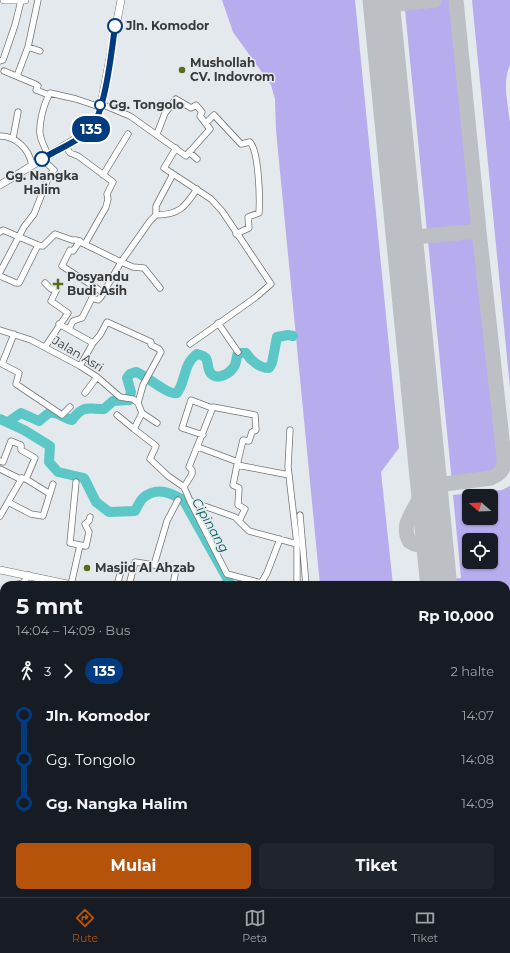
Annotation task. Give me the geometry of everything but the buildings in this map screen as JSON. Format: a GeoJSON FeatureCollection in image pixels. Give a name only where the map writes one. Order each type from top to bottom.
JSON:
{"type":"FeatureCollection","features":[{"type":"Feature","properties":{"kind":"street"},"geometry":{"type":"LineString","coordinates":[[4,0],[25,0]]}},
{"type":"Feature","properties":{"kind":"street"},"geometry":{"type":"LineString","coordinates":[[0,61],[3,60],[16,25],[21,0]]}},
{"type":"Feature","properties":{"kind":"street"},"geometry":{"type":"LineString","coordinates":[[17,76],[28,47],[38,0]]}},
{"type":"Feature","properties":{"kind":"street"},"geometry":{"type":"LineString","coordinates":[[0,185],[90,130],[100,106],[121,0]]}},
{"type":"Feature","properties":{"kind":"street"},"geometry":{"type":"LineString","coordinates":[[28,47],[40,51]]}},
{"type":"Feature","properties":{"kind":"street"},"geometry":{"type":"LineString","coordinates":[[4,71],[38,86],[36,90],[49,95],[51,93],[59,94],[130,116],[176,148],[197,160]]}},
{"type":"Feature","properties":{"kind":"street"},"geometry":{"type":"LineString","coordinates":[[0,272],[18,238],[34,214],[49,176],[54,170],[45,157],[40,134],[44,109],[49,95]]}},
{"type":"Feature","properties":{"kind":"street"},"geometry":{"type":"LineString","coordinates":[[157,134],[166,113],[175,99],[191,108],[196,105],[202,112],[200,115],[210,129],[187,154]]}},
{"type":"Feature","properties":{"kind":"street"},"geometry":{"type":"LineString","coordinates":[[13,138],[18,112]]}},
{"type":"Feature","properties":{"kind":"street"},"geometry":{"type":"LineString","coordinates":[[206,123],[214,115],[241,144],[250,142],[254,148],[260,196],[259,213],[248,217],[249,228],[236,234]]}},
{"type":"Feature","properties":{"kind":"street"},"geometry":{"type":"LineString","coordinates":[[103,175],[128,134]]}},
{"type":"Feature","properties":{"kind":"street"},"geometry":{"type":"LineString","coordinates":[[0,136],[8,136],[13,138],[28,153],[32,165]]}},
{"type":"Feature","properties":{"kind":"street"},"geometry":{"type":"LineString","coordinates":[[65,145],[70,154],[78,156],[112,182],[107,194],[108,199],[83,243],[73,251],[70,250],[62,266],[104,293]]}},
{"type":"Feature","properties":{"kind":"street"},"geometry":{"type":"LineString","coordinates":[[176,148],[164,168],[197,189],[217,206],[254,257],[271,285],[190,344]]}},
{"type":"Feature","properties":{"kind":"street"},"geometry":{"type":"LineString","coordinates":[[69,330],[74,320],[82,318],[92,298],[99,300],[121,262],[150,221],[156,215],[156,206],[172,174]]}},
{"type":"Feature","properties":{"kind":"street"},"geometry":{"type":"LineString","coordinates":[[156,215],[167,215],[178,211],[187,205],[197,189]]}},
{"type":"Feature","properties":{"kind":"street"},"geometry":{"type":"LineString","coordinates":[[0,232],[3,230],[18,238],[43,246],[56,234],[83,243],[133,267],[144,268],[160,288]]}},
{"type":"Feature","properties":{"kind":"street"},"geometry":{"type":"LineString","coordinates":[[0,276],[19,283],[38,245]]}},
{"type":"Feature","properties":{"kind":"street"},"geometry":{"type":"LineString","coordinates":[[45,283],[46,286],[51,289],[57,290],[51,301],[68,313],[59,324],[45,347]]}},
{"type":"Feature","properties":{"kind":"street"},"geometry":{"type":"LineString","coordinates":[[80,366],[93,343],[99,338],[108,322],[151,342],[151,345],[159,349],[161,352],[145,380],[136,401],[142,413],[157,423]]}},
{"type":"Feature","properties":{"kind":"street"},"geometry":{"type":"LineString","coordinates":[[218,323],[238,352]]}},
{"type":"Feature","properties":{"kind":"street"},"geometry":{"type":"LineString","coordinates":[[59,324],[93,343]]}},
{"type":"Feature","properties":{"kind":"street","name":"Jalan Asri"},"geometry":{"type":"LineString","coordinates":[[0,330],[25,337],[45,347],[80,366],[120,397],[125,397],[136,401]]}},
{"type":"Feature","properties":{"kind":"street"},"geometry":{"type":"LineString","coordinates":[[14,334],[2,364],[19,373],[16,384],[62,415],[70,407]]}},
{"type":"Feature","properties":{"kind":"street"},"geometry":{"type":"LineString","coordinates":[[85,392],[96,377]]}},
{"type":"Feature","properties":{"kind":"street"},"geometry":{"type":"LineString","coordinates":[[203,435],[182,428],[191,400],[212,408],[255,415],[256,430],[252,432],[249,440],[243,440],[233,485],[239,488],[238,505],[245,509],[239,521]]}},
{"type":"Feature","properties":{"kind":"street"},"geometry":{"type":"LineString","coordinates":[[184,487],[192,473],[192,470],[189,467],[203,435],[212,408]]}},
{"type":"Feature","properties":{"kind":"street"},"geometry":{"type":"LineString","coordinates":[[134,428],[142,413]]}},
{"type":"Feature","properties":{"kind":"street"},"geometry":{"type":"LineString","coordinates":[[117,415],[156,446],[150,457],[151,461],[168,476],[184,487],[227,574],[250,581]]}},
{"type":"Feature","properties":{"kind":"street"},"geometry":{"type":"LineString","coordinates":[[290,430],[289,475],[297,544],[297,581]]}},
{"type":"Feature","properties":{"kind":"street"},"geometry":{"type":"LineString","coordinates":[[0,516],[24,479],[35,458],[21,450],[21,445],[12,441],[1,465],[6,472],[24,479],[50,494]]}},
{"type":"Feature","properties":{"kind":"street"},"geometry":{"type":"LineString","coordinates":[[198,447],[237,463],[289,475]]}},
{"type":"Feature","properties":{"kind":"street"},"geometry":{"type":"LineString","coordinates":[[76,482],[70,543],[86,546],[89,532],[85,524],[90,520],[90,517]]}},
{"type":"Feature","properties":{"kind":"street"},"geometry":{"type":"LineString","coordinates":[[8,502],[31,514],[43,516],[53,484]]}},
{"type":"Feature","properties":{"kind":"street"},"geometry":{"type":"LineString","coordinates":[[154,565],[167,521],[178,500]]}},
{"type":"Feature","properties":{"kind":"street"},"geometry":{"type":"LineString","coordinates":[[190,501],[235,518],[249,531],[297,544]]}},
{"type":"Feature","properties":{"kind":"street"},"geometry":{"type":"LineString","coordinates":[[300,514],[306,581]]}},
{"type":"Feature","properties":{"kind":"street"},"geometry":{"type":"LineString","coordinates":[[262,581],[267,574],[280,539]]}},
{"type":"Feature","properties":{"kind":"street"},"geometry":{"type":"LineString","coordinates":[[72,581],[80,545]]}},
{"type":"Feature","properties":{"kind":"street"},"geometry":{"type":"LineString","coordinates":[[130,581],[135,562],[176,569],[174,581]]}},
{"type":"Feature","properties":{"kind":"street"},"geometry":{"type":"LineString","coordinates":[[0,570],[54,581]]}},
{"type":"Feature","properties":{"kind":"street"},"geometry":{"type":"LineString","coordinates":[[118,581],[122,571]]}},
{"type":"Feature","properties":{"kind":"street"},"geometry":{"type":"LineString","coordinates":[[26,581],[29,575]]}},
{"type":"Feature","properties":{"kind":"shaded area"},"geometry":{"type":"Polygon","coordinates":[[[222,0],[355,0],[399,448],[381,472],[393,581],[320,581],[276,130],[275,99],[271,85],[233,32],[222,0]]]}},
{"type":"Feature","properties":{"kind":"shaded area"},"geometry":{"type":"Polygon","coordinates":[[[404,0],[456,0],[476,209],[504,457],[501,472],[485,479],[452,482],[404,0]]]}},
{"type":"Feature","properties":{"kind":"shaded area"},"geometry":{"type":"Polygon","coordinates":[[[472,0],[510,0],[510,65],[506,78],[506,86],[510,122],[510,388],[472,0]]]}},
{"type":"Feature","properties":{"kind":"shaded area"},"geometry":{"type":"Polygon","coordinates":[[[510,486],[510,581],[438,581],[461,578],[453,495],[462,494],[462,525],[498,525],[498,490],[510,486]]]}},
{"type":"Feature","properties":{"kind":"waterway"},"geometry":{"type":"LineString","coordinates":[[8,422],[21,413],[39,421],[50,413],[58,414],[72,420],[82,410],[104,409],[113,401],[129,400],[131,392],[127,378],[130,374],[136,372],[163,389],[169,392],[177,393],[189,363],[197,354],[206,358],[209,370],[214,376],[221,376],[231,371],[235,365],[238,353],[246,353],[256,364],[269,368],[272,363],[277,337],[288,335],[293,336]]}},
{"type":"Feature","properties":{"kind":"waterway","name":"Cipinang"},"geometry":{"type":"LineString","coordinates":[[0,419],[24,430],[50,446],[49,462],[58,472],[84,478],[96,502],[109,512],[135,511],[143,498],[154,492],[169,493],[184,501],[229,581]]}},
{"type":"Feature","properties":{"kind":"taxiway"},"geometry":{"type":"LineString","coordinates":[[382,6],[434,0]]}},
{"type":"Feature","properties":{"kind":"taxiway"},"geometry":{"type":"LineString","coordinates":[[429,486],[491,478],[502,470],[504,461],[456,0]]}},
{"type":"Feature","properties":{"kind":"taxiway"},"geometry":{"type":"LineString","coordinates":[[405,238],[479,231]]}},
{"type":"Feature","properties":{"kind":"taxiway"},"geometry":{"type":"LineString","coordinates":[[427,462],[418,502],[409,518],[406,529],[409,541],[414,544],[426,546],[431,545],[436,543],[442,534],[441,520],[430,502]]}},
{"type":"Feature","properties":{"kind":"runway"},"geometry":{"type":"LineString","coordinates":[[381,0],[438,578]]}},
{"type":"Feature","properties":{"kind":"bus line","name":"135"},"geometry":{"type":"LineString","coordinates":[[42,159],[86,133],[90,130],[95,121],[99,112],[104,89],[115,26]]}},
{"type":"Feature","properties":{"kind":"place","name":"Jln. Komodor"},"geometry":{"type":"Point","coordinates":[115,26]}},
{"type":"Feature","properties":{"kind":"place","name":"Mushollah CV. Indovrom"},"geometry":{"type":"Point","coordinates":[182,70]}},
{"type":"Feature","properties":{"kind":"place","name":"Gg. Tongolo"},"geometry":{"type":"Point","coordinates":[100,105]}},
{"type":"Feature","properties":{"kind":"place","name":"Gg. Nangka Halim"},"geometry":{"type":"Point","coordinates":[42,159]}},
{"type":"Feature","properties":{"kind":"place","name":"Posyandu Budi Asih"},"geometry":{"type":"Point","coordinates":[58,284]}},
{"type":"Feature","properties":{"kind":"place","name":"Masjid Al Ahzab"},"geometry":{"type":"Point","coordinates":[87,568]}}]}
